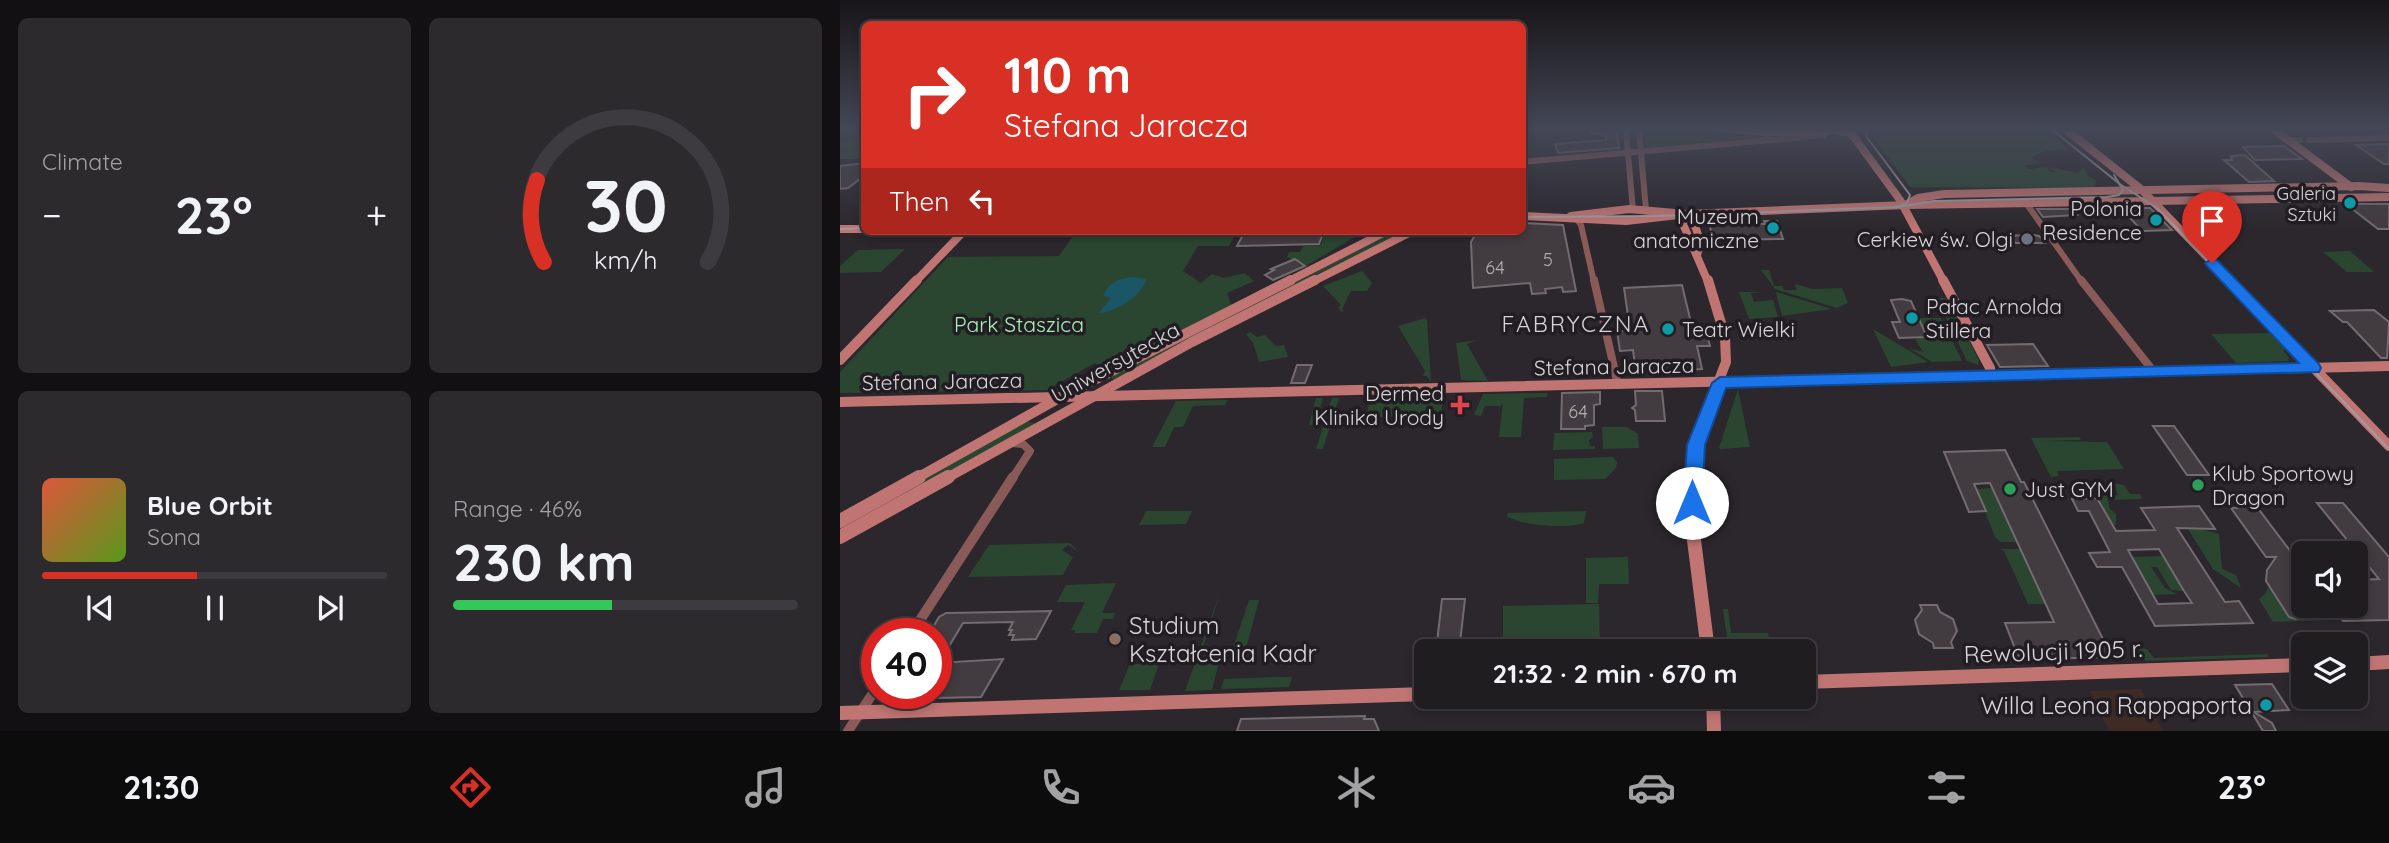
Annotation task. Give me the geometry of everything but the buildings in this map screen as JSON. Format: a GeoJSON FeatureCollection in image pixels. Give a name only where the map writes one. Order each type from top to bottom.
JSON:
{"type":"FeatureCollection","features":[{"type":"Feature","properties":{"kind":"street"},"geometry":{"type":"LineString","coordinates":[[1629,162],[1633,210]]}},
{"type":"Feature","properties":{"kind":"street"},"geometry":{"type":"LineString","coordinates":[[1642,162],[1646,210]]}},
{"type":"Feature","properties":{"kind":"street"},"geometry":{"type":"LineString","coordinates":[[1872,162],[1903,205],[1990,368],[1991,376]]}},
{"type":"Feature","properties":{"kind":"street"},"geometry":{"type":"LineString","coordinates":[[2107,162],[2153,201],[2389,446]]}},
{"type":"Feature","properties":{"kind":"street"},"geometry":{"type":"LineString","coordinates":[[2318,162],[2364,197]]}},
{"type":"Feature","properties":{"kind":"street"},"geometry":{"type":"LineString","coordinates":[[1903,205],[1918,198],[1942,194],[2350,186],[2389,188]]}},
{"type":"Feature","properties":{"kind":"street"},"geometry":{"type":"LineString","coordinates":[[1526,216],[1573,217],[1599,221],[1664,220],[1687,214],[1903,205],[2389,197]]}},
{"type":"Feature","properties":{"kind":"street"},"geometry":{"type":"LineString","coordinates":[[2026,203],[2099,306],[2107,311],[2154,372]]}},
{"type":"Feature","properties":{"kind":"street"},"geometry":{"type":"LineString","coordinates":[[1573,217],[1592,211],[1670,209],[1687,214]]}},
{"type":"Feature","properties":{"kind":"street"},"geometry":{"type":"LineString","coordinates":[[1687,214],[1683,224],[1698,255],[1725,335],[1728,361],[1700,429],[1693,463],[1692,503],[1707,639]]}},
{"type":"Feature","properties":{"kind":"street"},"geometry":{"type":"LineString","coordinates":[[1573,217],[1581,225],[1618,385]]}},
{"type":"Feature","properties":{"kind":"street"},"geometry":{"type":"LineString","coordinates":[[840,229],[861,229]]}},
{"type":"Feature","properties":{"kind":"street"},"geometry":{"type":"LineString","coordinates":[[840,360],[960,235]]}},
{"type":"Feature","properties":{"kind":"street"},"geometry":{"type":"LineString","coordinates":[[1366,242],[1370,235]]}},
{"type":"Feature","properties":{"kind":"street","name":"Uniwersytecka"},"geometry":{"type":"LineString","coordinates":[[840,521],[1061,397],[1379,235]]}},
{"type":"Feature","properties":{"kind":"street","name":"Uniwersytecka"},"geometry":{"type":"LineString","coordinates":[[840,537],[1089,397],[1256,308],[1405,235]]}},
{"type":"Feature","properties":{"kind":"street","name":"Stefana Jaracza"},"geometry":{"type":"LineString","coordinates":[[840,402],[2389,366]]}},
{"type":"Feature","properties":{"kind":"street"},"geometry":{"type":"LineString","coordinates":[[921,618],[1030,451],[1023,444],[1008,443]]}},
{"type":"Feature","properties":{"kind":"street"},"geometry":{"type":"LineString","coordinates":[[2368,664],[2389,663]]}},
{"type":"Feature","properties":{"kind":"street","name":"Rewolucji 1905 r."},"geometry":{"type":"LineString","coordinates":[[1816,682],[2291,665]]}},
{"type":"Feature","properties":{"kind":"street"},"geometry":{"type":"LineString","coordinates":[[840,713],[1414,694]]}},
{"type":"Feature","properties":{"kind":"street"},"geometry":{"type":"LineString","coordinates":[[848,731],[862,709]]}},
{"type":"Feature","properties":{"kind":"street"},"geometry":{"type":"LineString","coordinates":[[1713,709],[1714,731]]}},
{"type":"Feature","properties":{"kind":"shaded area"},"geometry":{"type":"Polygon","coordinates":[[[2141,689],[2163,731],[2109,731],[2090,691],[2141,689]]]}},
{"type":"Feature","properties":{"kind":"green space"},"geometry":{"type":"Polygon","coordinates":[[[1892,162],[2039,162],[2024,166],[2029,169],[2046,167],[2050,172],[2057,172],[2048,167],[2078,173],[2084,167],[2088,176],[2096,180],[2095,188],[1910,187],[1892,162]]]}},
{"type":"Feature","properties":{"kind":"green space","name":"Park Staszica"},"geometry":{"type":"Polygon","coordinates":[[[1074,235],[1235,235],[1229,246],[1198,246],[1183,271],[1201,283],[1212,274],[1224,278],[1245,273],[1254,281],[1227,293],[1231,305],[1105,371],[1095,363],[1047,390],[840,393],[840,372],[948,257],[1059,256],[1074,235]]]}},
{"type":"Feature","properties":{"kind":"green space"},"geometry":{"type":"Polygon","coordinates":[[[1324,235],[1358,235],[1306,266],[1287,257],[1289,252],[1300,252],[1303,246],[1321,245],[1324,235]]]}},
{"type":"Feature","properties":{"kind":"green space"},"geometry":{"type":"Polygon","coordinates":[[[1387,235],[1398,235],[1271,297],[1114,380],[1111,377],[1244,305],[1387,235]]]}},
{"type":"Feature","properties":{"kind":"green space"},"geometry":{"type":"Polygon","coordinates":[[[905,249],[881,272],[840,273],[840,266],[858,250],[905,249]]]}},
{"type":"Feature","properties":{"kind":"green space"},"geometry":{"type":"Polygon","coordinates":[[[2350,251],[2374,272],[2347,272],[2323,252],[2350,251]]]}},
{"type":"Feature","properties":{"kind":"green space"},"geometry":{"type":"Polygon","coordinates":[[[1761,270],[1769,270],[1774,286],[1782,286],[1784,290],[1797,290],[1795,284],[1813,289],[1842,288],[1848,303],[1837,308],[1775,289],[1761,270]]]}},
{"type":"Feature","properties":{"kind":"green space"},"geometry":{"type":"Polygon","coordinates":[[[1362,271],[1372,283],[1367,291],[1351,291],[1342,312],[1338,308],[1341,305],[1323,286],[1362,271]]]}},
{"type":"Feature","properties":{"kind":"green space"},"geometry":{"type":"Polygon","coordinates":[[[1739,292],[1764,292],[1751,293],[1754,302],[1773,300],[1778,317],[1749,319],[1739,292]]]}},
{"type":"Feature","properties":{"kind":"green space"},"geometry":{"type":"Polygon","coordinates":[[[1776,292],[1832,309],[1782,316],[1776,292]]]}},
{"type":"Feature","properties":{"kind":"green space"},"geometry":{"type":"Polygon","coordinates":[[[1936,298],[1946,298],[1979,360],[1978,365],[1967,361],[1936,298]]]}},
{"type":"Feature","properties":{"kind":"green space"},"geometry":{"type":"Polygon","coordinates":[[[1425,318],[1431,382],[1427,376],[1423,376],[1425,371],[1398,326],[1425,318]]]}},
{"type":"Feature","properties":{"kind":"green space"},"geometry":{"type":"Polygon","coordinates":[[[1919,318],[1941,318],[1962,361],[1932,362],[1909,348],[1923,352],[1915,339],[1928,337],[1919,318]]]}},
{"type":"Feature","properties":{"kind":"green space"},"geometry":{"type":"Polygon","coordinates":[[[1873,329],[1928,362],[1891,367],[1873,329]]]}},
{"type":"Feature","properties":{"kind":"green space"},"geometry":{"type":"Polygon","coordinates":[[[1250,332],[1257,337],[1265,335],[1276,346],[1284,345],[1288,357],[1259,362],[1253,343],[1246,334],[1250,332]]]}},
{"type":"Feature","properties":{"kind":"green space"},"geometry":{"type":"Polygon","coordinates":[[[2271,333],[2287,350],[2283,350],[2289,361],[2236,363],[2211,334],[2271,333]]]}},
{"type":"Feature","properties":{"kind":"green space"},"geometry":{"type":"Polygon","coordinates":[[[1477,340],[1467,344],[1488,381],[1461,380],[1456,343],[1477,340]]]}},
{"type":"Feature","properties":{"kind":"green space"},"geometry":{"type":"Polygon","coordinates":[[[1738,389],[1750,447],[1721,449],[1719,448],[1738,389]]]}},
{"type":"Feature","properties":{"kind":"green space"},"geometry":{"type":"Polygon","coordinates":[[[1548,393],[1547,397],[1524,398],[1521,437],[1499,437],[1503,402],[1501,406],[1485,406],[1481,416],[1474,415],[1483,394],[1548,393]]]}},
{"type":"Feature","properties":{"kind":"green space"},"geometry":{"type":"Polygon","coordinates":[[[1316,398],[1323,398],[1318,416],[1325,417],[1332,398],[1339,398],[1323,449],[1316,449],[1324,424],[1309,425],[1316,398]]]}},
{"type":"Feature","properties":{"kind":"green space"},"geometry":{"type":"Polygon","coordinates":[[[1227,400],[1225,405],[1193,406],[1183,427],[1174,427],[1165,447],[1152,447],[1176,401],[1227,400]]]}},
{"type":"Feature","properties":{"kind":"green space"},"geometry":{"type":"Polygon","coordinates":[[[1443,401],[1441,414],[1366,418],[1369,403],[1443,401]]]}},
{"type":"Feature","properties":{"kind":"green space"},"geometry":{"type":"Polygon","coordinates":[[[1026,421],[1036,424],[840,533],[840,524],[1026,421]]]}},
{"type":"Feature","properties":{"kind":"green space"},"geometry":{"type":"Polygon","coordinates":[[[1602,427],[1627,427],[1638,434],[1639,448],[1603,449],[1602,427]]]}},
{"type":"Feature","properties":{"kind":"green space"},"geometry":{"type":"Polygon","coordinates":[[[1592,432],[1590,446],[1595,446],[1595,449],[1553,450],[1554,433],[1592,432]]]}},
{"type":"Feature","properties":{"kind":"green space"},"geometry":{"type":"Polygon","coordinates":[[[2079,437],[2081,440],[2040,441],[2107,442],[2124,469],[2057,471],[2059,476],[2051,477],[2031,438],[2079,437]]]}},
{"type":"Feature","properties":{"kind":"green space"},"geometry":{"type":"Polygon","coordinates":[[[1613,457],[1617,462],[1616,468],[1605,479],[1554,480],[1554,459],[1613,457]]]}},
{"type":"Feature","properties":{"kind":"green space"},"geometry":{"type":"Polygon","coordinates":[[[2114,483],[2124,485],[2130,494],[2140,494],[2142,499],[2108,500],[2110,509],[2116,514],[2116,525],[2113,525],[2090,484],[2102,486],[2109,495],[2118,495],[2114,483]]]}},
{"type":"Feature","properties":{"kind":"green space"},"geometry":{"type":"Polygon","coordinates":[[[1993,488],[2018,542],[2001,542],[1995,537],[1976,489],[1993,488]]]}},
{"type":"Feature","properties":{"kind":"green space"},"geometry":{"type":"Polygon","coordinates":[[[1146,511],[1192,511],[1186,524],[1139,525],[1146,511]]]}},
{"type":"Feature","properties":{"kind":"green space"},"geometry":{"type":"Polygon","coordinates":[[[1586,511],[1584,523],[1567,526],[1544,526],[1507,516],[1507,513],[1586,511]]]}},
{"type":"Feature","properties":{"kind":"green space"},"geometry":{"type":"Polygon","coordinates":[[[2188,529],[2219,534],[2222,569],[2236,575],[2241,588],[2213,569],[2188,529]]]}},
{"type":"Feature","properties":{"kind":"green space"},"geometry":{"type":"Polygon","coordinates":[[[1070,543],[1079,552],[1068,545],[1062,550],[1073,557],[1063,575],[968,577],[989,545],[1070,543]]]}},
{"type":"Feature","properties":{"kind":"green space"},"geometry":{"type":"Polygon","coordinates":[[[2000,549],[2021,549],[2046,604],[2028,604],[2004,551],[2000,549]]]}},
{"type":"Feature","properties":{"kind":"green space"},"geometry":{"type":"Polygon","coordinates":[[[2163,556],[2184,591],[2171,590],[2157,567],[2151,567],[2165,588],[2177,594],[2153,595],[2131,557],[2163,556]]]}},
{"type":"Feature","properties":{"kind":"green space"},"geometry":{"type":"Polygon","coordinates":[[[1628,557],[1629,584],[1599,584],[1598,603],[1586,603],[1586,558],[1628,557]]]}},
{"type":"Feature","properties":{"kind":"green space"},"geometry":{"type":"Polygon","coordinates":[[[1116,583],[1102,613],[1115,613],[1113,619],[1103,619],[1097,633],[1074,633],[1075,630],[1071,630],[1085,602],[1057,602],[1066,585],[1116,583]]]}},
{"type":"Feature","properties":{"kind":"green space"},"geometry":{"type":"Polygon","coordinates":[[[2268,587],[2291,618],[2331,620],[2273,622],[2259,599],[2268,587]]]}},
{"type":"Feature","properties":{"kind":"green space"},"geometry":{"type":"Polygon","coordinates":[[[1221,590],[1200,657],[1220,658],[1212,690],[1185,691],[1221,590]]]}},
{"type":"Feature","properties":{"kind":"green space"},"geometry":{"type":"Polygon","coordinates":[[[1249,600],[1259,600],[1246,648],[1230,657],[1249,600]]]}},
{"type":"Feature","properties":{"kind":"green space"},"geometry":{"type":"Polygon","coordinates":[[[1599,604],[1600,639],[1503,639],[1503,606],[1599,604]]]}},
{"type":"Feature","properties":{"kind":"green space"},"geometry":{"type":"Polygon","coordinates":[[[1723,609],[1728,609],[1731,633],[1768,633],[1769,639],[1727,639],[1723,609]]]}},
{"type":"Feature","properties":{"kind":"green space"},"geometry":{"type":"Polygon","coordinates":[[[2136,647],[2147,649],[2154,658],[2267,654],[2269,657],[2146,661],[2136,647]]]}},
{"type":"Feature","properties":{"kind":"green space"},"geometry":{"type":"Polygon","coordinates":[[[1130,664],[1159,664],[1150,690],[1119,690],[1130,664]]]}},
{"type":"Feature","properties":{"kind":"green space"},"geometry":{"type":"Polygon","coordinates":[[[1292,677],[1289,687],[1221,689],[1224,679],[1292,677]]]}},
{"type":"Feature","properties":{"kind":"water"},"geometry":{"type":"Polygon","coordinates":[[[1131,277],[1146,279],[1140,291],[1120,306],[1099,313],[1111,298],[1103,296],[1108,288],[1118,280],[1131,277]]]}},
{"type":"Feature","properties":{"kind":"tram line"},"geometry":{"type":"LineString","coordinates":[[1885,162],[1910,195],[1907,203],[1897,207]]}},
{"type":"Feature","properties":{"kind":"tram line"},"geometry":{"type":"LineString","coordinates":[[2092,162],[2119,183]]}},
{"type":"Feature","properties":{"kind":"tram line"},"geometry":{"type":"LineString","coordinates":[[2114,175],[2119,183]]}},
{"type":"Feature","properties":{"kind":"tram line"},"geometry":{"type":"LineString","coordinates":[[1526,217],[1658,216],[1898,207],[1934,201],[2107,197],[2119,195],[2123,190],[2119,183]]}},
{"type":"Feature","properties":{"kind":"tram line"},"geometry":{"type":"LineString","coordinates":[[2119,183],[2157,208],[2389,449]]}},
{"type":"Feature","properties":{"kind":"tram line"},"geometry":{"type":"LineString","coordinates":[[840,229],[861,228]]}},
{"type":"Feature","properties":{"kind":"place","name":"Galeria Sztuki"},"geometry":{"type":"Point","coordinates":[2350,203]}},
{"type":"Feature","properties":{"kind":"place","name":"Polonia Residence"},"geometry":{"type":"Point","coordinates":[2156,220]}},
{"type":"Feature","properties":{"kind":"place","name":"Muzeum anatomiczne"},"geometry":{"type":"Point","coordinates":[1773,228]}},
{"type":"Feature","properties":{"kind":"place","name":"Cerkiew św. Olgi"},"geometry":{"type":"Point","coordinates":[2027,239]}},
{"type":"Feature","properties":{"kind":"place","name":"Pałac Arnolda Stillera"},"geometry":{"type":"Point","coordinates":[1912,318]}},
{"type":"Feature","properties":{"kind":"place","name":"Teatr Wielki"},"geometry":{"type":"Point","coordinates":[1668,329]}},
{"type":"Feature","properties":{"kind":"place","name":"Dermed Klinika Urody"},"geometry":{"type":"Point","coordinates":[1460,405]}},
{"type":"Feature","properties":{"kind":"place","name":"Klub Sportowy Dragon"},"geometry":{"type":"Point","coordinates":[2198,485]}},
{"type":"Feature","properties":{"kind":"place","name":"Just GYM"},"geometry":{"type":"Point","coordinates":[2010,489]}},
{"type":"Feature","properties":{"kind":"place","name":"Studium Kształcenia Kadr"},"geometry":{"type":"Point","coordinates":[1115,639]}},
{"type":"Feature","properties":{"kind":"place","name":"Willa Leona Rappaporta"},"geometry":{"type":"Point","coordinates":[2266,705]}},
{"type":"Feature","properties":{"kind":"district","name":"FABRYCZNA"},"geometry":{"type":"Point","coordinates":[1576,323]}},
{"type":"Feature","properties":{"kind":"route"},"geometry":{"type":"LineString","coordinates":[[1692,503],[1696,445],[1720,383],[2313,368],[2212,263]]}}]}
